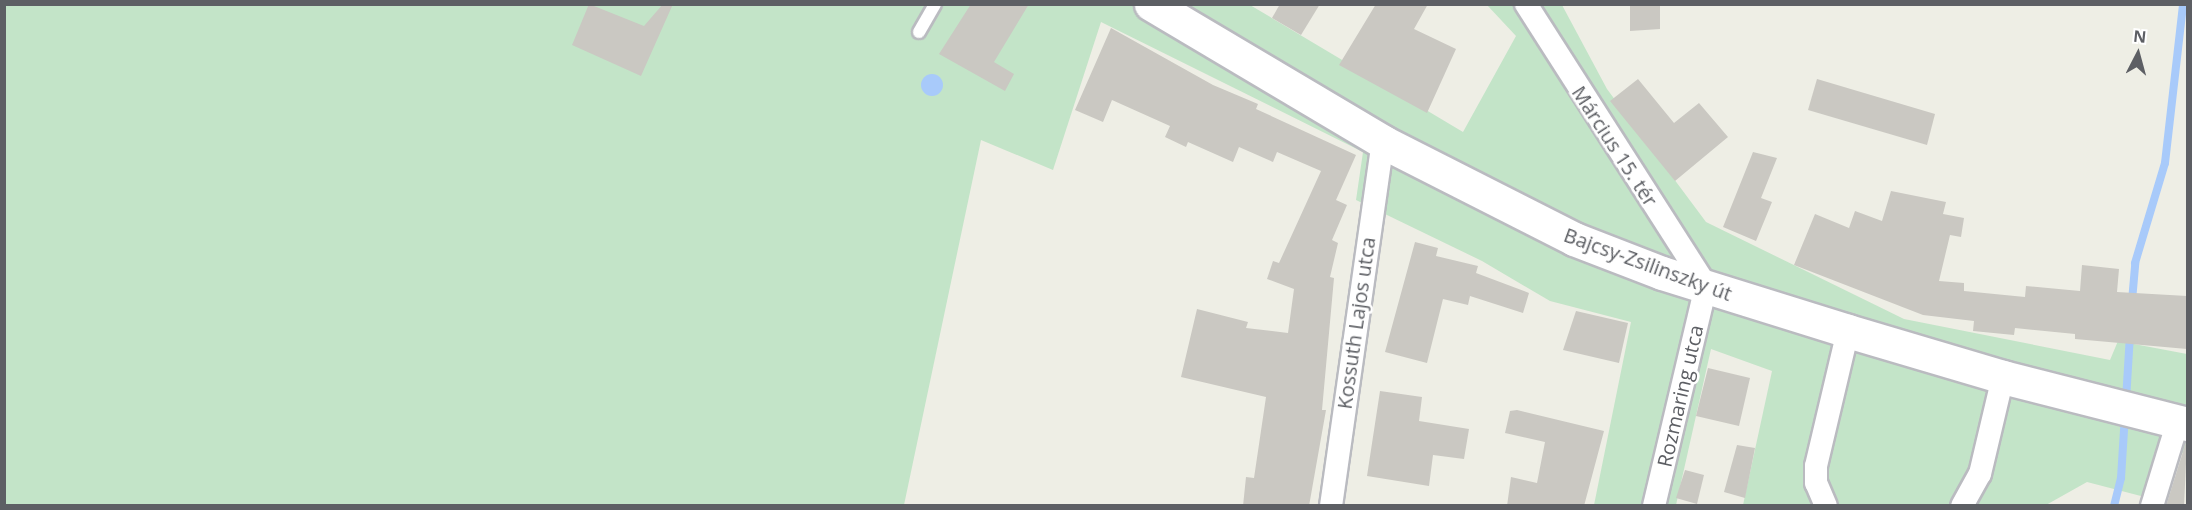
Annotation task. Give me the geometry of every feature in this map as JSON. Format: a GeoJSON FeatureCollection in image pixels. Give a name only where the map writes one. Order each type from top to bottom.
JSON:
{"type":"FeatureCollection","features":[{"type":"Feature","properties":{"kind":"main road","name":"Bajcsy-Zsilinszky út"},"geometry":{"type":"LineString","coordinates":[[1151,4],[1383,142],[1525,218],[1706,286],[1848,331],[2003,377],[2183,423]]}},
{"type":"Feature","properties":{"kind":"street","name":"Március 15. tér"},"geometry":{"type":"LineString","coordinates":[[1526,4],[1706,286]]}},
{"type":"Feature","properties":{"kind":"street","name":"Kossuth Lajos utca"},"geometry":{"type":"LineString","coordinates":[[1331,506],[1383,142]]}},
{"type":"Feature","properties":{"kind":"street","name":"Rozmaring utca"},"geometry":{"type":"LineString","coordinates":[[1654,506],[1706,286]]}},
{"type":"Feature","properties":{"kind":"street"},"geometry":{"type":"LineString","coordinates":[[1827,506],[1816,483],[1816,466],[1848,331]]}},
{"type":"Feature","properties":{"kind":"street"},"geometry":{"type":"LineString","coordinates":[[1962,506],[1980,474],[2003,377]]}},
{"type":"Feature","properties":{"kind":"street"},"geometry":{"type":"LineString","coordinates":[[2152,506],[2183,423]]}},
{"type":"Feature","properties":{"kind":"lane"},"geometry":{"type":"LineString","coordinates":[[920,32],[935,4]]}},
{"type":"Feature","properties":{"kind":"green space"},"geometry":{"type":"Polygon","coordinates":[[[4,5],[1250,5],[1463,132],[1516,36],[1487,5],[1562,5],[1607,89],[1706,222],[1904,319],[2110,360],[2118,341],[2187,354],[2187,455],[2180,452],[2164,502],[2087,482],[2046,505],[1743,505],[1772,371],[1711,349],[1676,505],[1594,505],[1631,322],[1550,301],[1482,261],[1356,200],[1363,152],[1101,22],[1053,170],[981,140],[904,505],[5,505],[4,5]]]}},
{"type":"Feature","properties":{"kind":"water"},"geometry":{"type":"Polygon","coordinates":[[[932,74],[940,77],[943,85],[940,93],[932,96],[924,93],[921,85],[924,77],[932,74]]]}},
{"type":"Feature","properties":{"kind":"building"},"geometry":{"type":"Polygon","coordinates":[[[589,4],[644,26],[663,4],[673,4],[641,76],[572,45],[589,4]]]}},
{"type":"Feature","properties":{"kind":"building"},"geometry":{"type":"Polygon","coordinates":[[[971,4],[1029,4],[994,62],[1014,74],[1005,91],[939,54],[971,4]]]}},
{"type":"Feature","properties":{"kind":"building"},"geometry":{"type":"Polygon","coordinates":[[[1280,4],[1320,4],[1301,35],[1272,18],[1280,4]]]}},
{"type":"Feature","properties":{"kind":"building"},"geometry":{"type":"Polygon","coordinates":[[[1376,4],[1428,4],[1414,29],[1456,49],[1427,113],[1339,65],[1376,4]]]}},
{"type":"Feature","properties":{"kind":"building"},"geometry":{"type":"Polygon","coordinates":[[[1630,4],[1660,4],[1660,29],[1630,31],[1630,4]]]}},
{"type":"Feature","properties":{"kind":"building"},"geometry":{"type":"Polygon","coordinates":[[[1111,28],[1213,85],[1258,104],[1256,109],[1356,155],[1336,200],[1347,205],[1332,240],[1338,243],[1330,277],[1334,278],[1322,410],[1326,410],[1309,506],[1243,506],[1246,477],[1254,478],[1266,397],[1181,377],[1197,309],[1248,322],[1246,328],[1288,333],[1294,289],[1267,279],[1273,261],[1279,263],[1321,171],[1277,152],[1273,162],[1239,147],[1233,162],[1188,142],[1186,147],[1165,137],[1170,126],[1112,100],[1103,122],[1075,110],[1111,28]]]}},
{"type":"Feature","properties":{"kind":"building"},"geometry":{"type":"Polygon","coordinates":[[[1638,79],[1674,123],[1699,103],[1728,137],[1675,181],[1610,101],[1638,79]]]}},
{"type":"Feature","properties":{"kind":"building"},"geometry":{"type":"Polygon","coordinates":[[[1817,79],[1935,114],[1927,145],[1808,110],[1817,79]]]}},
{"type":"Feature","properties":{"kind":"building"},"geometry":{"type":"Polygon","coordinates":[[[1753,152],[1777,158],[1761,198],[1772,202],[1756,241],[1723,227],[1753,152]]]}},
{"type":"Feature","properties":{"kind":"building"},"geometry":{"type":"Polygon","coordinates":[[[1891,191],[1946,202],[1943,214],[1964,218],[1961,237],[1950,235],[1939,281],[1964,283],[1964,291],[2025,297],[2026,286],[2080,291],[2082,265],[2119,269],[2117,292],[2187,296],[2187,349],[2075,339],[2075,334],[2015,328],[2014,335],[1973,331],[1974,321],[1923,315],[1794,265],[1815,214],[1849,228],[1855,211],[1882,221],[1891,191]]]}},
{"type":"Feature","properties":{"kind":"building"},"geometry":{"type":"Polygon","coordinates":[[[1415,242],[1438,248],[1436,256],[1478,266],[1476,273],[1529,293],[1523,313],[1470,296],[1468,305],[1443,299],[1427,363],[1385,352],[1415,242]]]}},
{"type":"Feature","properties":{"kind":"building"},"geometry":{"type":"Polygon","coordinates":[[[1576,311],[1628,323],[1619,363],[1563,350],[1576,311]]]}},
{"type":"Feature","properties":{"kind":"building"},"geometry":{"type":"Polygon","coordinates":[[[1708,368],[1750,378],[1739,426],[1696,416],[1708,368]]]}},
{"type":"Feature","properties":{"kind":"building"},"geometry":{"type":"Polygon","coordinates":[[[1380,391],[1422,397],[1419,421],[1469,429],[1464,459],[1433,455],[1429,486],[1367,476],[1380,391]]]}},
{"type":"Feature","properties":{"kind":"building"},"geometry":{"type":"Polygon","coordinates":[[[1517,410],[1604,431],[1584,506],[1507,506],[1511,477],[1537,483],[1545,442],[1505,433],[1510,411],[1517,410]]]}},
{"type":"Feature","properties":{"kind":"building"},"geometry":{"type":"Polygon","coordinates":[[[2186,442],[2184,506],[2166,506],[2186,442]]]}},
{"type":"Feature","properties":{"kind":"building"},"geometry":{"type":"Polygon","coordinates":[[[1737,445],[1755,448],[1745,498],[1724,492],[1737,445]]]}},
{"type":"Feature","properties":{"kind":"building"},"geometry":{"type":"Polygon","coordinates":[[[1685,470],[1704,475],[1697,504],[1676,498],[1685,470]]]}},
{"type":"Feature","properties":{"kind":"waterway"},"geometry":{"type":"LineString","coordinates":[[2132,301],[2135,263],[2165,163],[2183,4]]}},
{"type":"Feature","properties":{"kind":"waterway"},"geometry":{"type":"LineString","coordinates":[[2126,400],[2130,334]]}},
{"type":"Feature","properties":{"kind":"waterway"},"geometry":{"type":"LineString","coordinates":[[2114,506],[2121,478],[2125,415]]}}]}
